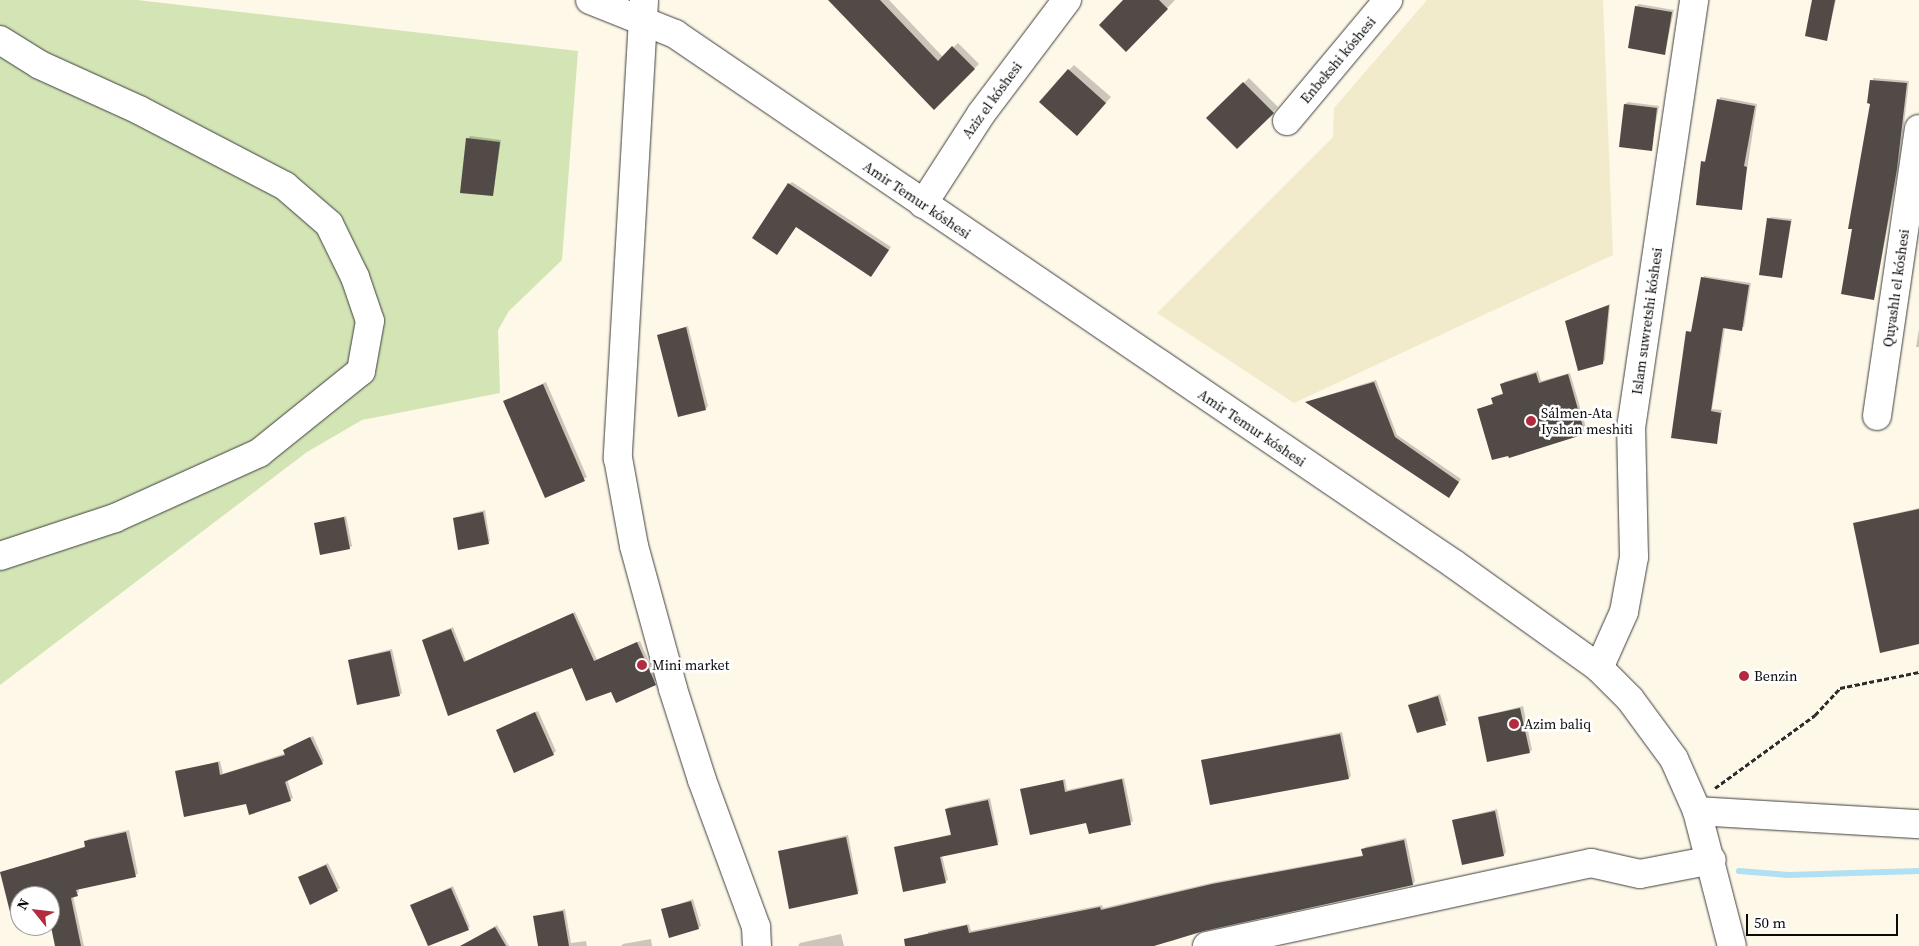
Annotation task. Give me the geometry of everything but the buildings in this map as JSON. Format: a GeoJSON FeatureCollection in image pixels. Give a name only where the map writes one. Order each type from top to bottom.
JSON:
{"type":"FeatureCollection","features":[{"type":"Feature","properties":{"kind":"street","name":"Amir Temur kóshesi"},"geometry":{"type":"LineString","coordinates":[[590,0],[642,9],[923,204],[1510,603],[1599,668],[1630,699],[1674,759],[1702,802],[1730,946]]}},
{"type":"Feature","properties":{"kind":"street","name":"Aziz el kóshesi"},"geometry":{"type":"LineString","coordinates":[[923,204],[980,114],[1068,0]]}},
{"type":"Feature","properties":{"kind":"street","name":"Enbekshi kóshesi"},"geometry":{"type":"LineString","coordinates":[[1287,121],[1388,0]]}},
{"type":"Feature","properties":{"kind":"street","name":"Islam suwretshi kóshesi"},"geometry":{"type":"LineString","coordinates":[[1599,668],[1624,612],[1634,557],[1632,428],[1694,0]]}},
{"type":"Feature","properties":{"kind":"street"},"geometry":{"type":"LineString","coordinates":[[642,9],[618,458],[634,546],[673,689],[702,780],[756,927],[757,946]]}},
{"type":"Feature","properties":{"kind":"street"},"geometry":{"type":"LineString","coordinates":[[0,40],[40,65],[140,110],[285,186],[329,224],[356,277],[370,321],[361,371],[260,453],[115,518],[0,556]]}},
{"type":"Feature","properties":{"kind":"street","name":"Quyashlı el kóshesi"},"geometry":{"type":"LineString","coordinates":[[1877,416],[1919,129]]}},
{"type":"Feature","properties":{"kind":"street"},"geometry":{"type":"LineString","coordinates":[[1702,802],[1919,824]]}},
{"type":"Feature","properties":{"kind":"street"},"geometry":{"type":"LineString","coordinates":[[1207,946],[1591,863],[1640,874],[1712,860]]}},
{"type":"Feature","properties":{"kind":"path"},"geometry":{"type":"LineString","coordinates":[[1702,802],[1815,715],[1840,688],[1919,672]]}},
{"type":"Feature","properties":{"kind":"shaded area"},"geometry":{"type":"Polygon","coordinates":[[[1427,0],[1603,0],[1613,255],[1294,403],[1157,313],[1333,137],[1334,108],[1427,0]]]}},
{"type":"Feature","properties":{"kind":"green space"},"geometry":{"type":"Polygon","coordinates":[[[0,0],[137,0],[578,51],[562,260],[509,311],[498,330],[500,393],[362,420],[307,452],[0,685],[0,0]]]}},
{"type":"Feature","properties":{"kind":"waterway"},"geometry":{"type":"LineString","coordinates":[[1739,871],[1789,875],[1919,871]]}},
{"type":"Feature","properties":{"kind":"place","name":"Sálmen-Ata Iyshan meshiti"},"geometry":{"type":"Point","coordinates":[1531,421]}},
{"type":"Feature","properties":{"kind":"place","name":"Mini market"},"geometry":{"type":"Point","coordinates":[642,665]}},
{"type":"Feature","properties":{"kind":"place","name":"Benzin"},"geometry":{"type":"Point","coordinates":[1744,676]}},
{"type":"Feature","properties":{"kind":"place","name":"Azim baliq"},"geometry":{"type":"Point","coordinates":[1514,724]}}]}
